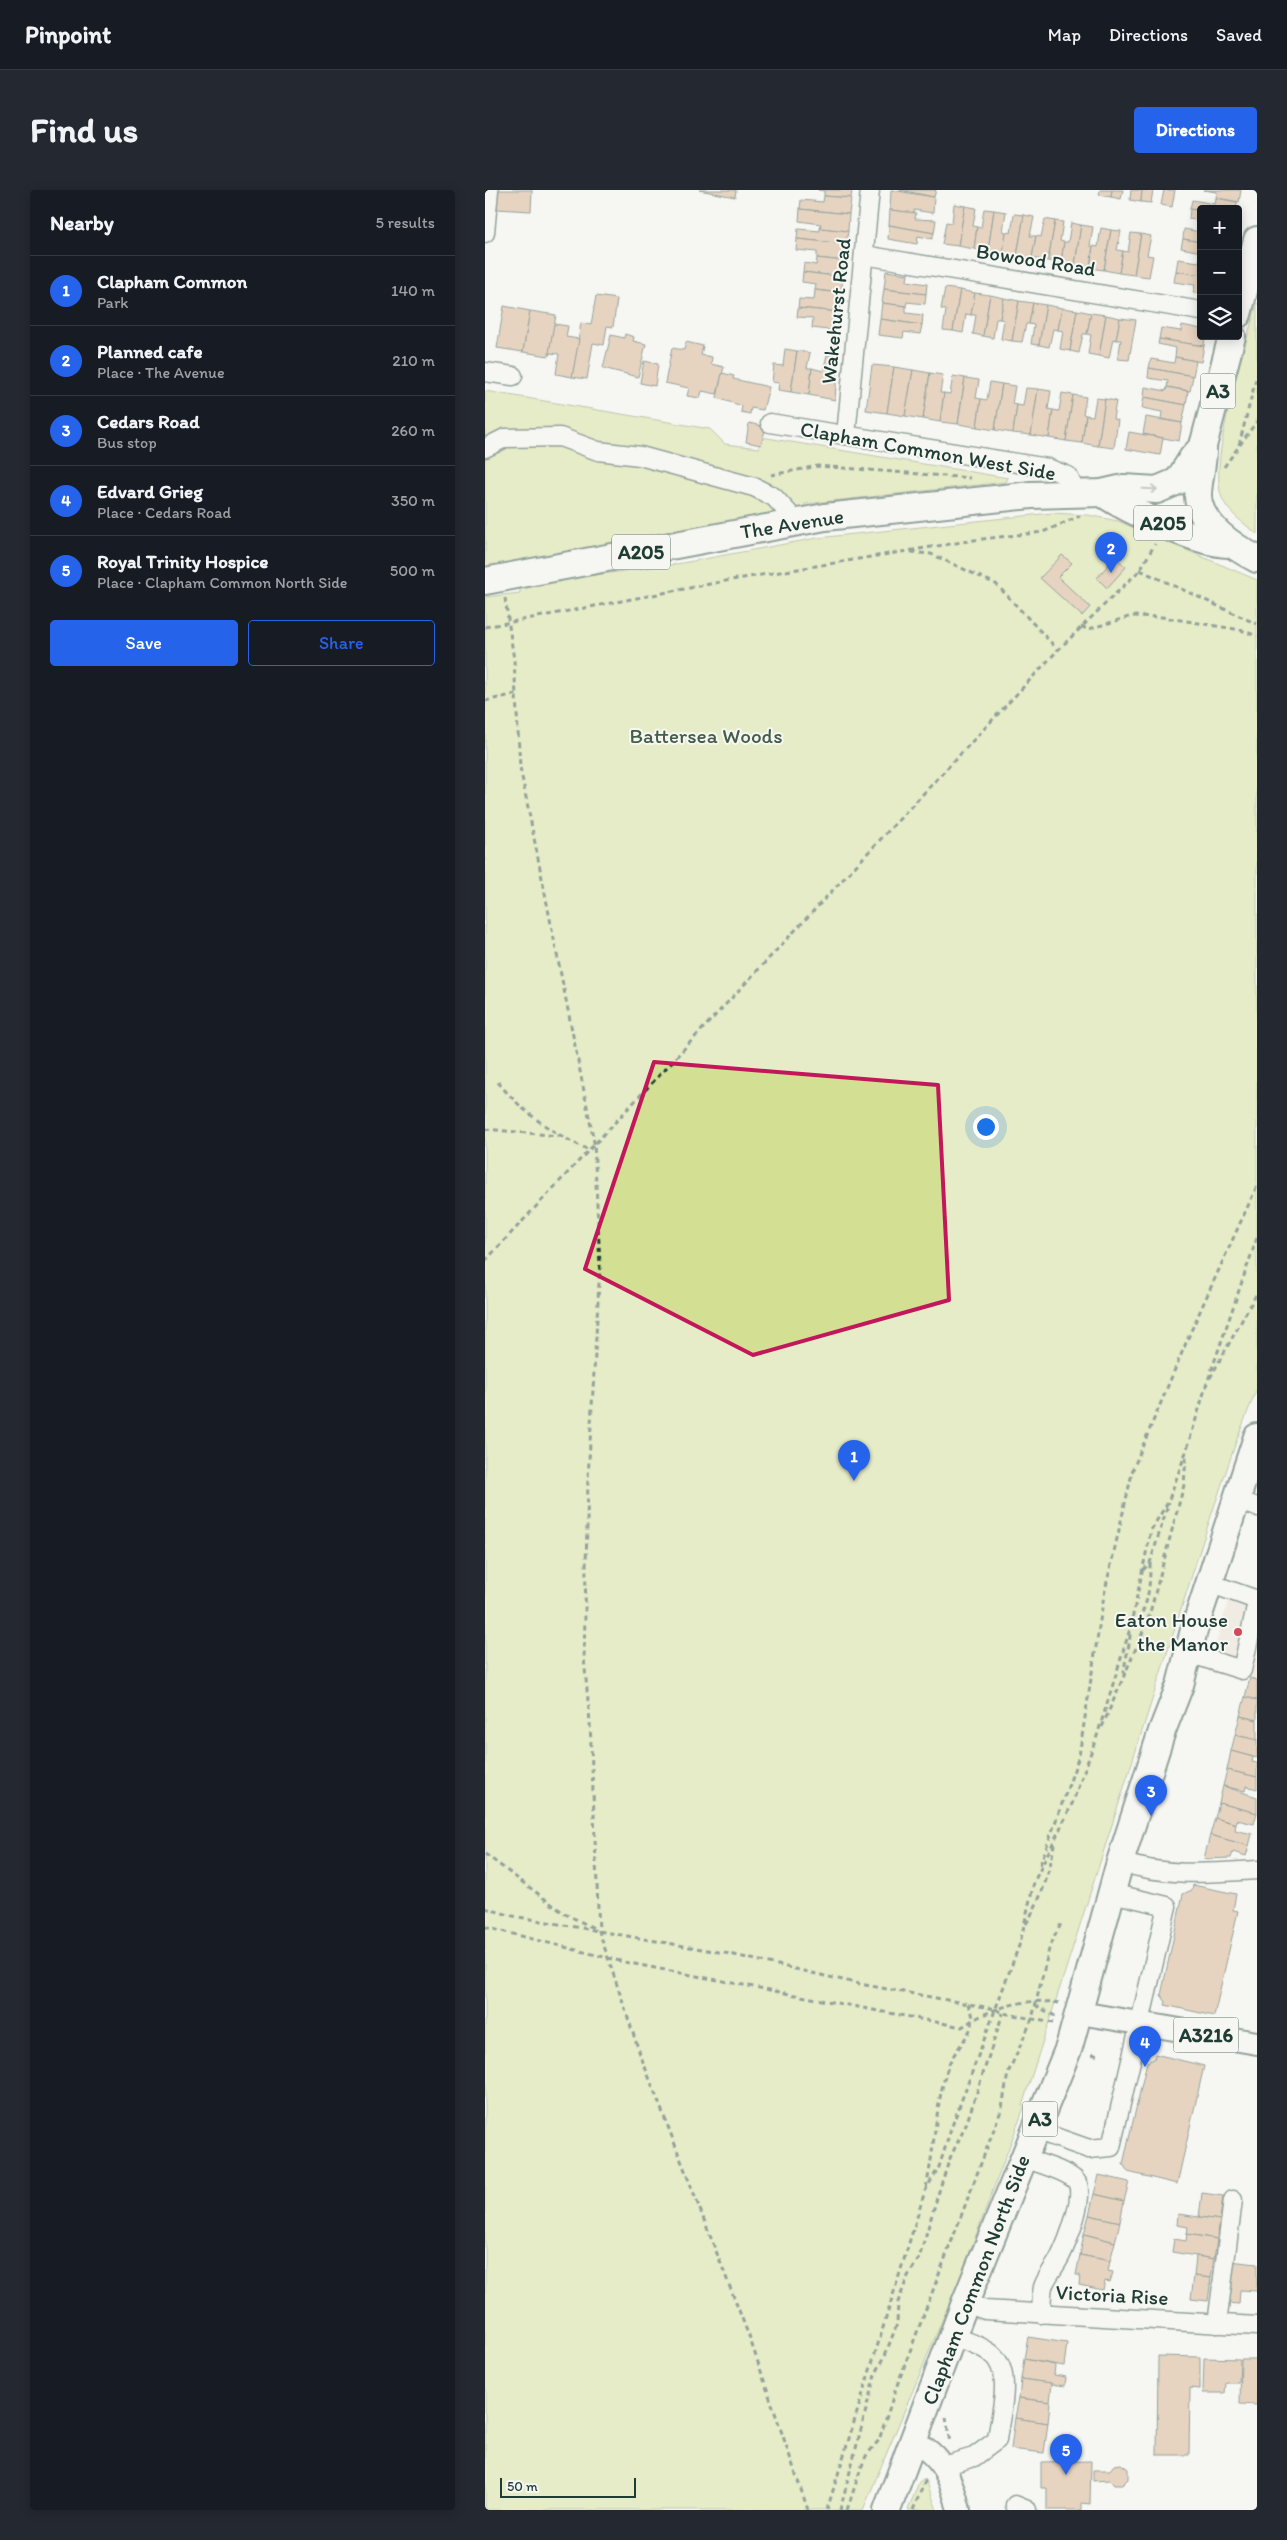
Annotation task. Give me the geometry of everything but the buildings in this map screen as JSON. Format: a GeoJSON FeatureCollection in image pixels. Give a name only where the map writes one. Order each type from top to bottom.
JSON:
{"type":"FeatureCollection","features":[{"type":"Feature","properties":{"kind":"highway"},"geometry":{"type":"LineString","coordinates":[[1242,298],[1257,240]]}},
{"type":"Feature","properties":{"kind":"highway","name":"A3"},"geometry":{"type":"LineString","coordinates":[[1231,340],[1203,446],[1204,461],[1198,497],[1207,518],[1228,544],[1257,559]]}},
{"type":"Feature","properties":{"kind":"highway","name":"A205"},"geometry":{"type":"LineString","coordinates":[[1102,493],[1124,488],[1157,490],[1166,488],[1178,481],[1193,457],[1203,446]]}},
{"type":"Feature","properties":{"kind":"highway","name":"A205"},"geometry":{"type":"LineString","coordinates":[[1102,493],[1120,505],[1211,543],[1228,544]]}},
{"type":"Feature","properties":{"kind":"highway","name":"The Avenue"},"geometry":{"type":"LineString","coordinates":[[494,587],[796,521],[1031,495],[1080,502],[1102,493]]}},
{"type":"Feature","properties":{"kind":"highway","name":"Clapham Common North Side"},"geometry":{"type":"LineString","coordinates":[[913,2442],[965,2304],[1065,2059],[1120,1862],[1162,1731],[1180,1685],[1209,1582],[1246,1503],[1257,1437]]}},
{"type":"Feature","properties":{"kind":"highway","name":"A3"},"geometry":{"type":"LineString","coordinates":[[887,2510],[913,2442]]}},
{"type":"Feature","properties":{"kind":"main road","name":"A3216"},"geometry":{"type":"LineString","coordinates":[[1079,2013],[1257,2043]]}},
{"type":"Feature","properties":{"kind":"main road"},"geometry":{"type":"LineString","coordinates":[[913,2442],[927,2448],[942,2468],[959,2510]]}},
{"type":"Feature","properties":{"kind":"street"},"geometry":{"type":"LineString","coordinates":[[485,233],[489,190]]}},
{"type":"Feature","properties":{"kind":"street","name":"Wakehurst Road"},"geometry":{"type":"LineString","coordinates":[[846,435],[870,190]]}},
{"type":"Feature","properties":{"kind":"street","name":"Bowood Road"},"geometry":{"type":"LineString","coordinates":[[864,255],[1197,310]]}},
{"type":"Feature","properties":{"kind":"street"},"geometry":{"type":"LineString","coordinates":[[485,372],[513,376]]}},
{"type":"Feature","properties":{"kind":"street","name":"Clapham Common West Side"},"geometry":{"type":"LineString","coordinates":[[770,423],[1048,468],[1068,476],[1080,502]]}},
{"type":"Feature","properties":{"kind":"street"},"geometry":{"type":"LineString","coordinates":[[485,448],[505,438],[560,437],[598,451],[640,456],[754,487],[775,497],[796,521]]}},
{"type":"Feature","properties":{"kind":"street"},"geometry":{"type":"LineString","coordinates":[[1188,1653],[1242,1670],[1257,1601],[1209,1582]]}},
{"type":"Feature","properties":{"kind":"street"},"geometry":{"type":"LineString","coordinates":[[1120,1862],[1145,1870],[1173,1873],[1257,1870]]}},
{"type":"Feature","properties":{"kind":"street"},"geometry":{"type":"LineString","coordinates":[[1035,2130],[1089,2150],[1111,2147],[1167,1906],[1112,1893]]}},
{"type":"Feature","properties":{"kind":"street"},"geometry":{"type":"LineString","coordinates":[[1024,2158],[1067,2174],[1076,2180],[1080,2186],[1078,2208],[1061,2255],[1043,2286],[1041,2314]]}},
{"type":"Feature","properties":{"kind":"street"},"geometry":{"type":"LineString","coordinates":[[1217,2324],[1233,2200]]}},
{"type":"Feature","properties":{"kind":"street","name":"Victoria Rise"},"geometry":{"type":"LineString","coordinates":[[965,2304],[985,2310],[1257,2326]]}},
{"type":"Feature","properties":{"kind":"street"},"geometry":{"type":"LineString","coordinates":[[942,2468],[974,2457],[997,2440],[1004,2380],[1003,2368],[988,2351],[953,2336]]}},
{"type":"Feature","properties":{"kind":"path"},"geometry":{"type":"LineString","coordinates":[[1238,447],[1257,375]]}},
{"type":"Feature","properties":{"kind":"path"},"geometry":{"type":"LineString","coordinates":[[1223,468],[1257,421]]}},
{"type":"Feature","properties":{"kind":"path"},"geometry":{"type":"LineString","coordinates":[[754,487],[778,472],[818,466],[972,478]]}},
{"type":"Feature","properties":{"kind":"path"},"geometry":{"type":"LineString","coordinates":[[485,627],[731,580],[1043,532],[1081,516],[1080,502]]}},
{"type":"Feature","properties":{"kind":"path"},"geometry":{"type":"LineString","coordinates":[[485,1260],[587,1149],[1059,650],[1139,570],[1154,549],[1156,541]]}},
{"type":"Feature","properties":{"kind":"path"},"geometry":{"type":"LineString","coordinates":[[905,552],[931,554],[996,584],[1059,650]]}},
{"type":"Feature","properties":{"kind":"path"},"geometry":{"type":"LineString","coordinates":[[1139,570],[1257,624]]}},
{"type":"Feature","properties":{"kind":"path"},"geometry":{"type":"LineString","coordinates":[[494,587],[509,622],[514,660],[520,768],[594,1142],[600,1266],[588,1478],[585,1658],[590,1722],[599,1931],[641,2054],[750,2339],[809,2510]]}},
{"type":"Feature","properties":{"kind":"path"},"geometry":{"type":"LineString","coordinates":[[1081,627],[1089,629],[1132,616],[1162,617],[1241,630],[1257,636]]}},
{"type":"Feature","properties":{"kind":"path"},"geometry":{"type":"LineString","coordinates":[[485,701],[516,694]]}},
{"type":"Feature","properties":{"kind":"path"},"geometry":{"type":"LineString","coordinates":[[498,1082],[509,1096],[559,1136],[587,1149]]}},
{"type":"Feature","properties":{"kind":"path"},"geometry":{"type":"LineString","coordinates":[[485,1129],[559,1136]]}},
{"type":"Feature","properties":{"kind":"path"},"geometry":{"type":"LineString","coordinates":[[925,2191],[939,2167],[952,2126],[996,2009],[1024,1926],[1034,1882],[1079,1756],[1104,1595],[1133,1469],[1191,1331],[1257,1186]]}},
{"type":"Feature","properties":{"kind":"path"},"geometry":{"type":"LineString","coordinates":[[1034,1882],[1072,1804],[1097,1736],[1130,1629],[1151,1530],[1171,1492],[1186,1452],[1206,1386],[1257,1238]]}},
{"type":"Feature","properties":{"kind":"path"},"geometry":{"type":"LineString","coordinates":[[1206,1386],[1257,1293]]}},
{"type":"Feature","properties":{"kind":"path"},"geometry":{"type":"LineString","coordinates":[[1097,1736],[1148,1620],[1184,1485],[1186,1452]]}},
{"type":"Feature","properties":{"kind":"path"},"geometry":{"type":"LineString","coordinates":[[1124,1678],[1124,1664],[1130,1647],[1130,1629],[1140,1618],[1150,1589],[1150,1563],[1166,1516],[1171,1492]]}},
{"type":"Feature","properties":{"kind":"path"},"geometry":{"type":"LineString","coordinates":[[1142,1572],[1150,1563]]}},
{"type":"Feature","properties":{"kind":"path"},"geometry":{"type":"LineString","coordinates":[[1024,1926],[1036,1907],[1050,1870],[1054,1841]]}},
{"type":"Feature","properties":{"kind":"path"},"geometry":{"type":"LineString","coordinates":[[485,1854],[565,1914],[599,1931]]}},
{"type":"Feature","properties":{"kind":"path"},"geometry":{"type":"LineString","coordinates":[[485,1908],[513,1916],[730,1954],[860,1984],[967,2003],[996,2009],[1003,2013],[1053,2023]]}},
{"type":"Feature","properties":{"kind":"path"},"geometry":{"type":"LineString","coordinates":[[847,2510],[863,2462],[879,2440],[896,2388],[1002,2108],[1008,2073],[1032,2018],[1051,1945],[1062,1922]]}},
{"type":"Feature","properties":{"kind":"path"},"geometry":{"type":"LineString","coordinates":[[485,1927],[607,1956],[624,1962],[962,2026],[996,2009],[1037,2000],[1066,2005],[1079,2013]]}},
{"type":"Feature","properties":{"kind":"path"},"geometry":{"type":"LineString","coordinates":[[827,2510],[925,2191],[940,2094],[950,2062],[971,2031],[972,2010],[967,2003]]}},
{"type":"Feature","properties":{"kind":"path"},"geometry":{"type":"LineString","coordinates":[[840,2510],[875,2375],[884,2358],[897,2324],[898,2302],[908,2276],[919,2258],[947,2165],[966,2125],[1003,2013]]}},
{"type":"Feature","properties":{"kind":"path"},"geometry":{"type":"LineString","coordinates":[[1092,2054],[1098,2056]]}},
{"type":"Feature","properties":{"kind":"path"},"geometry":{"type":"LineString","coordinates":[[913,2510],[942,2468],[947,2428],[946,2396],[934,2387]]}},
{"type":"Feature","properties":{"kind":"highlighted area"},"geometry":{"type":"Polygon","coordinates":[[[654,1062],[938,1085],[949,1300],[753,1355],[585,1269],[654,1062]]]}},
{"type":"Feature","properties":{"kind":"shaded area","name":"Eaton House the Manor"},"geometry":{"type":"Polygon","coordinates":[[[1233,1584],[1257,1591],[1257,1681],[1208,1672],[1233,1584]]]}},
{"type":"Feature","properties":{"kind":"green space"},"geometry":{"type":"Polygon","coordinates":[[[1257,303],[1257,534],[1237,518],[1225,504],[1219,482],[1220,459],[1230,403],[1257,303]]]}},
{"type":"Feature","properties":{"kind":"green space"},"geometry":{"type":"Polygon","coordinates":[[[485,391],[710,429],[725,444],[759,448],[761,437],[1008,478],[1006,482],[805,504],[803,511],[485,569],[485,391]]]}},
{"type":"Feature","properties":{"kind":"green space","name":"Battersea Woods"},"geometry":{"type":"Polygon","coordinates":[[[1052,513],[1088,515],[1118,521],[1257,580],[1257,1388],[1237,1439],[1209,1522],[1022,2106],[1025,2105],[961,2275],[863,2510],[485,2510],[485,597],[520,593],[520,585],[677,564],[817,538],[1052,513]]]}},
{"type":"Feature","properties":{"kind":"green space"},"geometry":{"type":"Polygon","coordinates":[[[923,2479],[926,2480],[937,2510],[908,2510],[919,2482],[923,2479]]]}},
{"type":"Feature","properties":{"kind":"place","name":"Planned cafe"},"geometry":{"type":"Point","coordinates":[1111,573]}},
{"type":"Feature","properties":{"kind":"place","name":"Clapham Common"},"geometry":{"type":"Point","coordinates":[854,1481]}},
{"type":"Feature","properties":{"kind":"place","name":"Eaton House the Manor"},"geometry":{"type":"Point","coordinates":[1238,1632]}},
{"type":"Feature","properties":{"kind":"place","name":"Cedars Road"},"geometry":{"type":"Point","coordinates":[1151,1816]}},
{"type":"Feature","properties":{"kind":"place","name":"Edvard Grieg"},"geometry":{"type":"Point","coordinates":[1145,2067]}},
{"type":"Feature","properties":{"kind":"place","name":"Royal Trinity Hospice"},"geometry":{"type":"Point","coordinates":[1066,2475]}}]}
